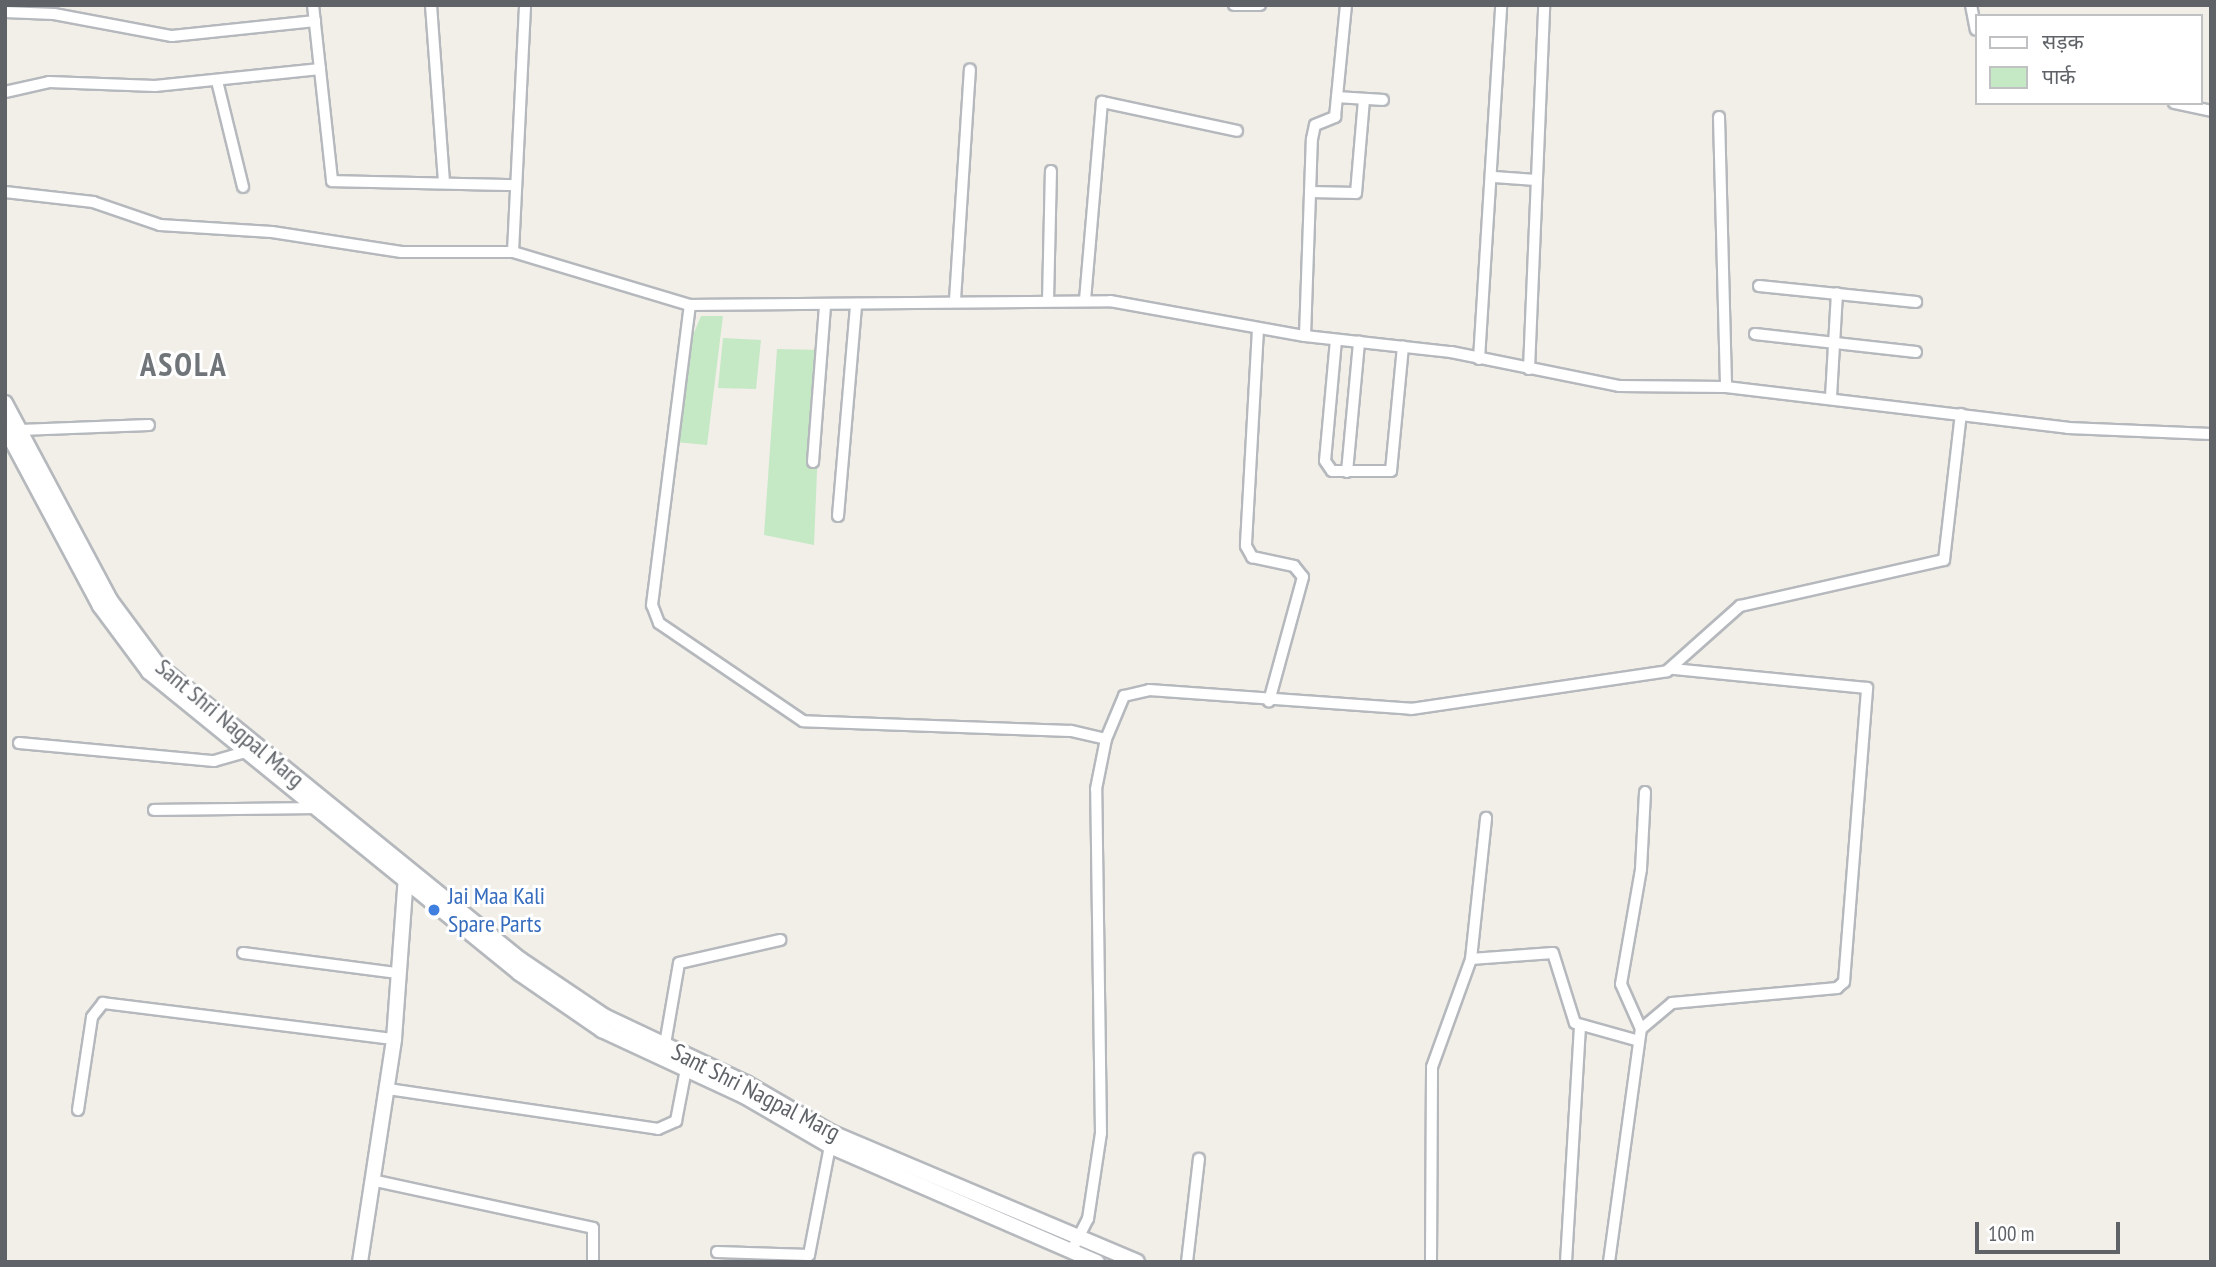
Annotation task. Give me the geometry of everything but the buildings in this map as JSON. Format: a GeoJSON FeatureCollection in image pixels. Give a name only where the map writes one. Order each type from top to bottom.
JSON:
{"type":"FeatureCollection","features":[{"type":"Feature","properties":{"kind":"main road","name":"Sant Shri Nagpal Marg"},"geometry":{"type":"LineString","coordinates":[[5,403],[13,429],[129,650],[246,752],[316,808],[406,873]]}},
{"type":"Feature","properties":{"kind":"main road","name":"Sant Shri Nagpal Marg"},"geometry":{"type":"LineString","coordinates":[[13,429],[110,600],[146,652],[540,987],[602,1030],[664,1052],[1075,1245],[1097,1262]]}},
{"type":"Feature","properties":{"kind":"main road"},"geometry":{"type":"LineString","coordinates":[[360,1262],[376,1181],[394,1039],[406,873]]}},
{"type":"Feature","properties":{"kind":"main road","name":"Sant Shri Nagpal Marg"},"geometry":{"type":"LineString","coordinates":[[664,1052],[686,1069],[830,1146],[1075,1245],[1138,1262]]}},
{"type":"Feature","properties":{"kind":"street"},"geometry":{"type":"LineString","coordinates":[[313,5],[332,181],[513,185]]}},
{"type":"Feature","properties":{"kind":"street"},"geometry":{"type":"LineString","coordinates":[[431,5],[444,183]]}},
{"type":"Feature","properties":{"kind":"street"},"geometry":{"type":"LineString","coordinates":[[513,253],[513,185],[525,5]]}},
{"type":"Feature","properties":{"kind":"street"},"geometry":{"type":"LineString","coordinates":[[1234,5],[1259,5]]}},
{"type":"Feature","properties":{"kind":"street"},"geometry":{"type":"LineString","coordinates":[[1306,336],[1314,128],[1335,117],[1346,5]]}},
{"type":"Feature","properties":{"kind":"street"},"geometry":{"type":"LineString","coordinates":[[1479,359],[1494,177],[1501,5]]}},
{"type":"Feature","properties":{"kind":"street"},"geometry":{"type":"LineString","coordinates":[[1529,369],[1544,5]]}},
{"type":"Feature","properties":{"kind":"street"},"geometry":{"type":"LineString","coordinates":[[5,12],[54,10],[172,37],[315,21]]}},
{"type":"Feature","properties":{"kind":"street"},"geometry":{"type":"LineString","coordinates":[[5,92],[49,82],[217,81],[320,69]]}},
{"type":"Feature","properties":{"kind":"street"},"geometry":{"type":"LineString","coordinates":[[955,300],[970,69]]}},
{"type":"Feature","properties":{"kind":"street"},"geometry":{"type":"LineString","coordinates":[[217,81],[243,187]]}},
{"type":"Feature","properties":{"kind":"street"},"geometry":{"type":"LineString","coordinates":[[1337,97],[1383,100]]}},
{"type":"Feature","properties":{"kind":"street"},"geometry":{"type":"LineString","coordinates":[[1310,192],[1356,193],[1364,99]]}},
{"type":"Feature","properties":{"kind":"street"},"geometry":{"type":"LineString","coordinates":[[1084,300],[1102,102],[1237,131]]}},
{"type":"Feature","properties":{"kind":"street"},"geometry":{"type":"LineString","coordinates":[[2183,105],[2211,111]]}},
{"type":"Feature","properties":{"kind":"street"},"geometry":{"type":"LineString","coordinates":[[1719,117],[1727,387]]}},
{"type":"Feature","properties":{"kind":"street"},"geometry":{"type":"LineString","coordinates":[[1048,301],[1051,171]]}},
{"type":"Feature","properties":{"kind":"street"},"geometry":{"type":"LineString","coordinates":[[1494,177],[1536,180]]}},
{"type":"Feature","properties":{"kind":"street"},"geometry":{"type":"LineString","coordinates":[[5,192],[93,202],[160,225],[437,255],[513,253],[690,305],[825,306],[955,300],[1084,300],[1258,329],[1479,359],[1619,386],[1727,387],[2139,434],[2211,434]]}},
{"type":"Feature","properties":{"kind":"street"},"geometry":{"type":"LineString","coordinates":[[1759,286],[1916,302]]}},
{"type":"Feature","properties":{"kind":"street"},"geometry":{"type":"LineString","coordinates":[[1831,397],[1837,293]]}},
{"type":"Feature","properties":{"kind":"street"},"geometry":{"type":"LineString","coordinates":[[838,516],[856,304]]}},
{"type":"Feature","properties":{"kind":"street"},"geometry":{"type":"LineString","coordinates":[[690,305],[652,605],[659,624],[803,721],[1056,730],[1105,739]]}},
{"type":"Feature","properties":{"kind":"street"},"geometry":{"type":"LineString","coordinates":[[813,462],[825,306]]}},
{"type":"Feature","properties":{"kind":"street"},"geometry":{"type":"LineString","coordinates":[[1258,329],[1246,546],[1252,557],[1294,566],[1303,577],[1269,701]]}},
{"type":"Feature","properties":{"kind":"street"},"geometry":{"type":"LineString","coordinates":[[1755,334],[1916,352]]}},
{"type":"Feature","properties":{"kind":"street"},"geometry":{"type":"LineString","coordinates":[[1336,340],[1325,461],[1332,471],[1391,471],[1403,347]]}},
{"type":"Feature","properties":{"kind":"street"},"geometry":{"type":"LineString","coordinates":[[1347,471],[1359,342]]}},
{"type":"Feature","properties":{"kind":"street"},"geometry":{"type":"LineString","coordinates":[[1672,669],[1744,604],[1944,560],[1962,414]]}},
{"type":"Feature","properties":{"kind":"street"},"geometry":{"type":"LineString","coordinates":[[13,429],[149,425]]}},
{"type":"Feature","properties":{"kind":"street"},"geometry":{"type":"LineString","coordinates":[[1075,1245],[1092,1202],[1101,1133],[1094,824],[1105,739],[1119,701],[1133,691],[1410,709],[1672,669],[1867,688],[1844,982],[1837,988],[1672,1003],[1641,1029],[1636,1040],[1609,1262]]}},
{"type":"Feature","properties":{"kind":"street"},"geometry":{"type":"LineString","coordinates":[[19,743],[214,761],[246,752]]}},
{"type":"Feature","properties":{"kind":"street"},"geometry":{"type":"LineString","coordinates":[[1641,1029],[1621,984],[1642,869],[1645,792]]}},
{"type":"Feature","properties":{"kind":"street"},"geometry":{"type":"LineString","coordinates":[[154,810],[316,808]]}},
{"type":"Feature","properties":{"kind":"street"},"geometry":{"type":"LineString","coordinates":[[1431,1262],[1432,1067],[1471,959],[1486,818]]}},
{"type":"Feature","properties":{"kind":"street"},"geometry":{"type":"LineString","coordinates":[[664,1052],[679,963],[780,940]]}},
{"type":"Feature","properties":{"kind":"street"},"geometry":{"type":"LineString","coordinates":[[243,953],[398,973]]}},
{"type":"Feature","properties":{"kind":"street"},"geometry":{"type":"LineString","coordinates":[[1471,959],[1553,953],[1580,1028],[1566,1262]]}},
{"type":"Feature","properties":{"kind":"street"},"geometry":{"type":"LineString","coordinates":[[78,1110],[92,1017],[103,1003],[394,1039]]}},
{"type":"Feature","properties":{"kind":"street"},"geometry":{"type":"LineString","coordinates":[[1580,1028],[1636,1040]]}},
{"type":"Feature","properties":{"kind":"street"},"geometry":{"type":"LineString","coordinates":[[388,1089],[658,1129],[676,1121],[686,1069]]}},
{"type":"Feature","properties":{"kind":"street"},"geometry":{"type":"LineString","coordinates":[[717,1252],[809,1255],[830,1146]]}},
{"type":"Feature","properties":{"kind":"street"},"geometry":{"type":"LineString","coordinates":[[1187,1262],[1199,1159]]}},
{"type":"Feature","properties":{"kind":"street"},"geometry":{"type":"LineString","coordinates":[[376,1181],[593,1228],[593,1262]]}},
{"type":"Feature","properties":{"kind":"green space"},"geometry":{"type":"Polygon","coordinates":[[[701,316],[723,316],[707,445],[675,442],[688,347],[701,316]]]}},
{"type":"Feature","properties":{"kind":"green space"},"geometry":{"type":"Polygon","coordinates":[[[723,338],[761,340],[756,389],[718,388],[723,338]]]}},
{"type":"Feature","properties":{"kind":"green space"},"geometry":{"type":"Polygon","coordinates":[[[777,349],[822,350],[814,545],[764,535],[777,349]]]}},
{"type":"Feature","properties":{"kind":"place","name":"Jai Maa Kali Spare Parts"},"geometry":{"type":"Point","coordinates":[434,910]}},
{"type":"Feature","properties":{"kind":"district","name":"ASOLA"},"geometry":{"type":"Point","coordinates":[184,364]}}]}
